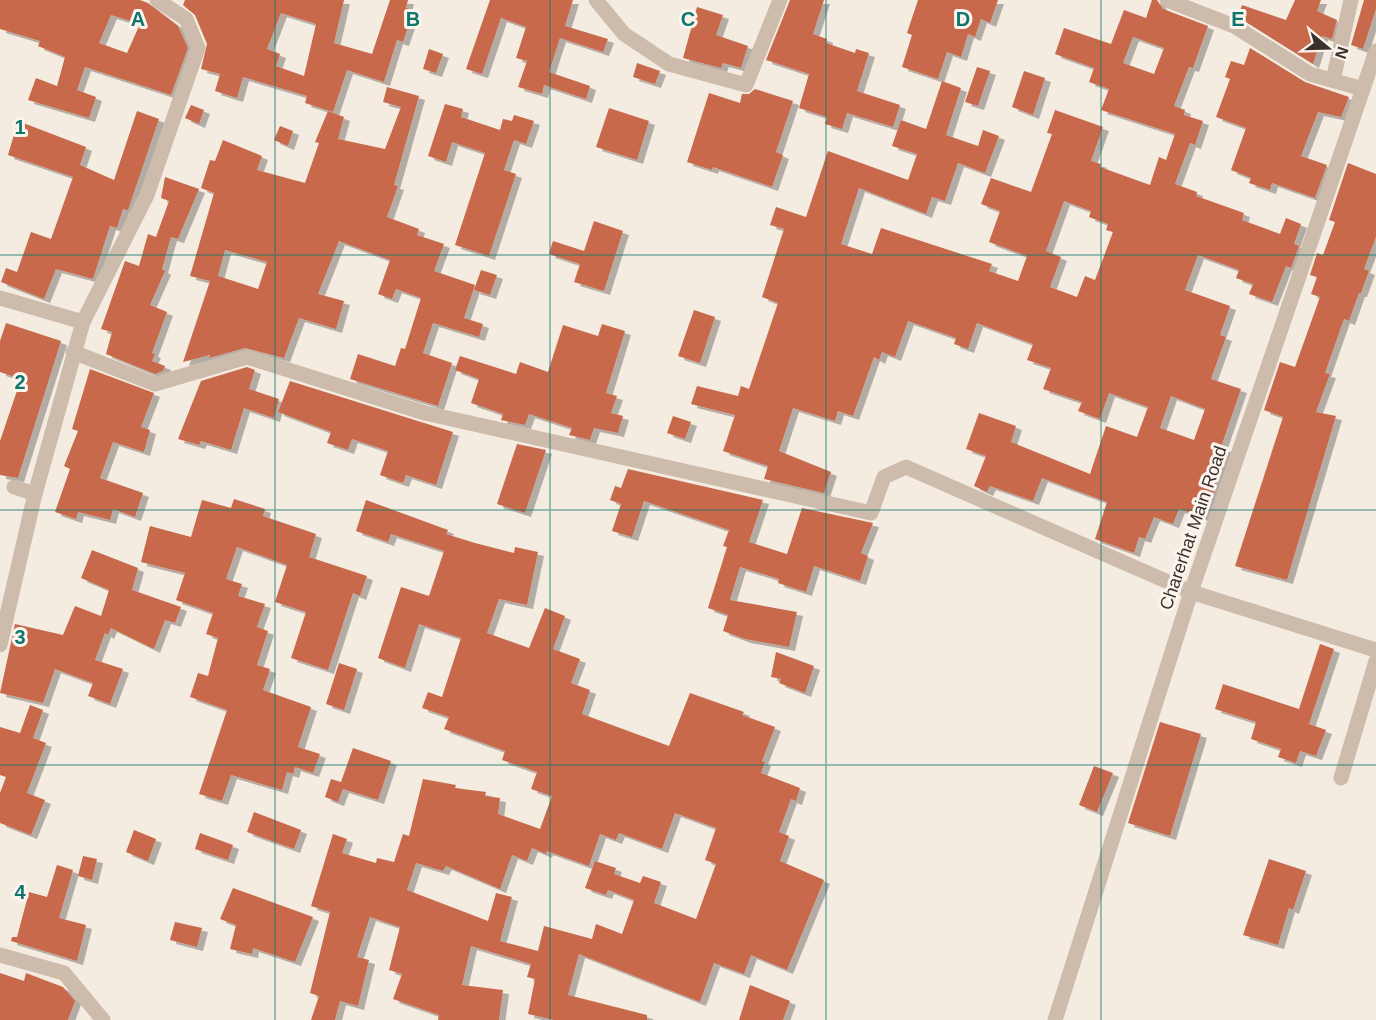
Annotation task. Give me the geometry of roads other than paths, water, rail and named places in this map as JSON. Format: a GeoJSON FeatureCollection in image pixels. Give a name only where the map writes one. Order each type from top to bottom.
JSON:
{"type":"FeatureCollection","features":[{"type":"Feature","properties":{"kind":"street"},"geometry":{"type":"LineString","coordinates":[[0,642],[35,494],[82,322],[147,195],[198,48],[186,19],[157,0]]}},
{"type":"Feature","properties":{"kind":"street"},"geometry":{"type":"LineString","coordinates":[[596,0],[624,34],[669,64],[746,85],[780,0]]}},
{"type":"Feature","properties":{"kind":"street"},"geometry":{"type":"LineString","coordinates":[[1167,0],[1234,26],[1310,74],[1363,89]]}},
{"type":"Feature","properties":{"kind":"street"},"geometry":{"type":"LineString","coordinates":[[1333,80],[1351,0]]}},
{"type":"Feature","properties":{"kind":"street","name":"Charerhat Main Road"},"geometry":{"type":"LineString","coordinates":[[1055,1020],[1191,592],[1376,51]]}},
{"type":"Feature","properties":{"kind":"street"},"geometry":{"type":"LineString","coordinates":[[0,298],[82,322]]}},
{"type":"Feature","properties":{"kind":"street"},"geometry":{"type":"LineString","coordinates":[[73,352],[155,384],[247,357],[425,413],[871,513],[884,477],[906,467],[1191,592],[1376,650]]}},
{"type":"Feature","properties":{"kind":"street"},"geometry":{"type":"LineString","coordinates":[[14,487],[35,494]]}},
{"type":"Feature","properties":{"kind":"street"},"geometry":{"type":"LineString","coordinates":[[1341,778],[1376,661]]}},
{"type":"Feature","properties":{"kind":"street"},"geometry":{"type":"LineString","coordinates":[[0,955],[64,973],[103,1020]]}}]}
